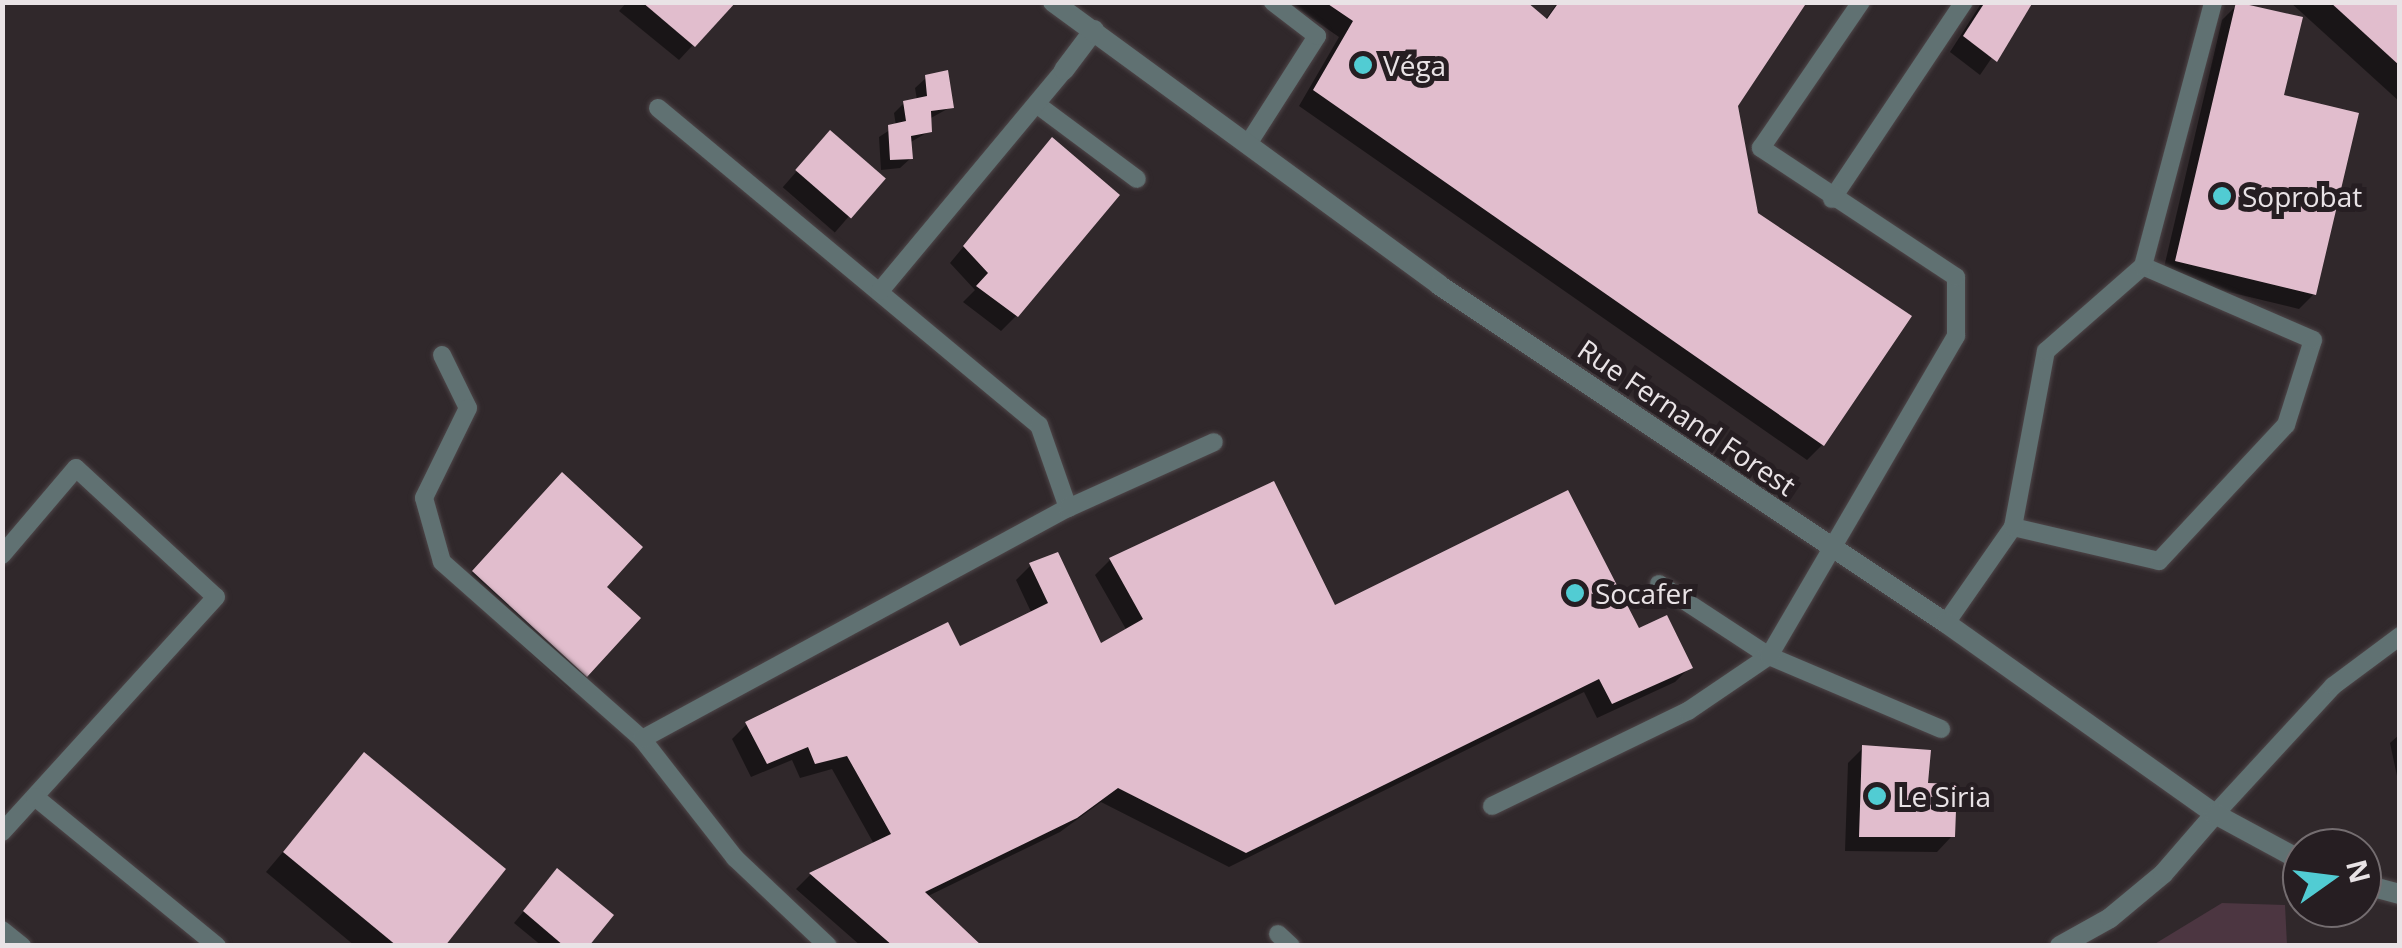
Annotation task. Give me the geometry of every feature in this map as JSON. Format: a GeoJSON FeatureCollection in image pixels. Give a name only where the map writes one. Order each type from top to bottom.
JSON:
{"type":"FeatureCollection","features":[{"type":"Feature","properties":{"kind":"street","name":"Rue Fernand Forest"},"geometry":{"type":"LineString","coordinates":[[1055,3],[1439,286],[1946,623],[2215,814],[2282,849]]}},
{"type":"Feature","properties":{"kind":"street"},"geometry":{"type":"LineString","coordinates":[[1064,70],[1094,30]]}},
{"type":"Feature","properties":{"kind":"street"},"geometry":{"type":"LineString","coordinates":[[2060,946],[2110,918],[2163,874],[2215,814]]}},
{"type":"Feature","properties":{"kind":"lane"},"geometry":{"type":"LineString","coordinates":[[1248,144],[1317,36],[1273,2]]}},
{"type":"Feature","properties":{"kind":"lane"},"geometry":{"type":"LineString","coordinates":[[1492,806],[1688,711],[1769,656],[1956,336],[1956,277],[1832,199],[1761,148],[1861,2]]}},
{"type":"Feature","properties":{"kind":"lane"},"geometry":{"type":"LineString","coordinates":[[1832,199],[1964,2]]}},
{"type":"Feature","properties":{"kind":"lane"},"geometry":{"type":"LineString","coordinates":[[1946,623],[2012,526],[2046,351],[2144,266],[2213,2]]}},
{"type":"Feature","properties":{"kind":"lane"},"geometry":{"type":"LineString","coordinates":[[880,292],[1064,70]]}},
{"type":"Feature","properties":{"kind":"lane"},"geometry":{"type":"LineString","coordinates":[[1038,106],[1137,179]]}},
{"type":"Feature","properties":{"kind":"lane"},"geometry":{"type":"LineString","coordinates":[[658,108],[1038,425],[1068,508]]}},
{"type":"Feature","properties":{"kind":"lane"},"geometry":{"type":"LineString","coordinates":[[2012,526],[2158,561],[2286,426],[2312,340],[2144,266]]}},
{"type":"Feature","properties":{"kind":"lane"},"geometry":{"type":"LineString","coordinates":[[442,355],[468,408],[424,498],[442,562],[642,739],[735,858],[828,946]]}},
{"type":"Feature","properties":{"kind":"lane"},"geometry":{"type":"LineString","coordinates":[[642,739],[1068,508],[1214,442]]}},
{"type":"Feature","properties":{"kind":"lane"},"geometry":{"type":"LineString","coordinates":[[2,555],[76,468],[216,598],[2,832]]}},
{"type":"Feature","properties":{"kind":"lane"},"geometry":{"type":"LineString","coordinates":[[1658,584],[1769,656],[1941,729]]}},
{"type":"Feature","properties":{"kind":"lane"},"geometry":{"type":"LineString","coordinates":[[2215,814],[2333,686],[2400,636]]}},
{"type":"Feature","properties":{"kind":"lane"},"geometry":{"type":"LineString","coordinates":[[35,797],[217,946]]}},
{"type":"Feature","properties":{"kind":"lane"},"geometry":{"type":"LineString","coordinates":[[2,930],[22,946]]}},
{"type":"Feature","properties":{"kind":"shaded area"},"geometry":{"type":"Polygon","coordinates":[[[2222,903],[2282,905],[2287,945],[2153,945],[2222,903]]]}},
{"type":"Feature","properties":{"kind":"building"},"geometry":{"type":"Polygon","coordinates":[[[642,2],[736,2],[695,47],[642,2]]]}},
{"type":"Feature","properties":{"kind":"building"},"geometry":{"type":"Polygon","coordinates":[[[1325,2],[1527,2],[1547,19],[1559,2],[1807,2],[1738,106],[1758,213],[1912,316],[1824,446],[1313,90],[1353,21],[1325,2]]]}},
{"type":"Feature","properties":{"kind":"building"},"geometry":{"type":"Polygon","coordinates":[[[1985,2],[2033,2],[1997,62],[1963,36],[1985,2]]]}},
{"type":"Feature","properties":{"kind":"building"},"geometry":{"type":"Polygon","coordinates":[[[2236,2],[2303,17],[2284,95],[2359,113],[2316,295],[2175,261],[2236,2]]]}},
{"type":"Feature","properties":{"kind":"building"},"geometry":{"type":"Polygon","coordinates":[[[2330,2],[2400,2],[2400,66],[2330,2]]]}},
{"type":"Feature","properties":{"kind":"building"},"geometry":{"type":"Polygon","coordinates":[[[948,70],[954,108],[931,111],[932,132],[911,136],[913,159],[890,160],[888,125],[906,121],[903,101],[927,96],[925,75],[948,70]]]}},
{"type":"Feature","properties":{"kind":"building"},"geometry":{"type":"Polygon","coordinates":[[[830,130],[886,179],[851,219],[795,170],[830,130]]]}},
{"type":"Feature","properties":{"kind":"building"},"geometry":{"type":"Polygon","coordinates":[[[1052,137],[1120,195],[1018,317],[976,286],[988,273],[963,246],[1052,137]]]}},
{"type":"Feature","properties":{"kind":"building"},"geometry":{"type":"Polygon","coordinates":[[[562,472],[643,547],[607,587],[641,618],[587,677],[472,571],[562,472]]]}},
{"type":"Feature","properties":{"kind":"building"},"geometry":{"type":"Polygon","coordinates":[[[1274,481],[1335,605],[1568,490],[1639,628],[1667,615],[1693,668],[1612,704],[1599,679],[1246,853],[1118,788],[1077,818],[925,892],[982,946],[893,946],[809,873],[891,834],[847,756],[815,764],[808,747],[767,764],[745,722],[948,622],[960,646],[1048,603],[1029,563],[1058,552],[1101,643],[1143,619],[1109,558],[1274,481]]]}},
{"type":"Feature","properties":{"kind":"building"},"geometry":{"type":"Polygon","coordinates":[[[1862,745],[1931,750],[1928,783],[1957,784],[1955,837],[1859,837],[1862,745]]]}},
{"type":"Feature","properties":{"kind":"building"},"geometry":{"type":"Polygon","coordinates":[[[364,752],[506,869],[445,946],[397,946],[283,852],[364,752]]]}},
{"type":"Feature","properties":{"kind":"building"},"geometry":{"type":"Polygon","coordinates":[[[557,868],[614,915],[589,946],[564,946],[523,911],[557,868]]]}},
{"type":"Feature","properties":{"kind":"place","name":"Véga"},"geometry":{"type":"Point","coordinates":[1363,65]}},
{"type":"Feature","properties":{"kind":"place","name":"Soprobat"},"geometry":{"type":"Point","coordinates":[2222,196]}},
{"type":"Feature","properties":{"kind":"place","name":"Socafer"},"geometry":{"type":"Point","coordinates":[1575,593]}},
{"type":"Feature","properties":{"kind":"place","name":"Le Siria"},"geometry":{"type":"Point","coordinates":[1877,796]}}]}
